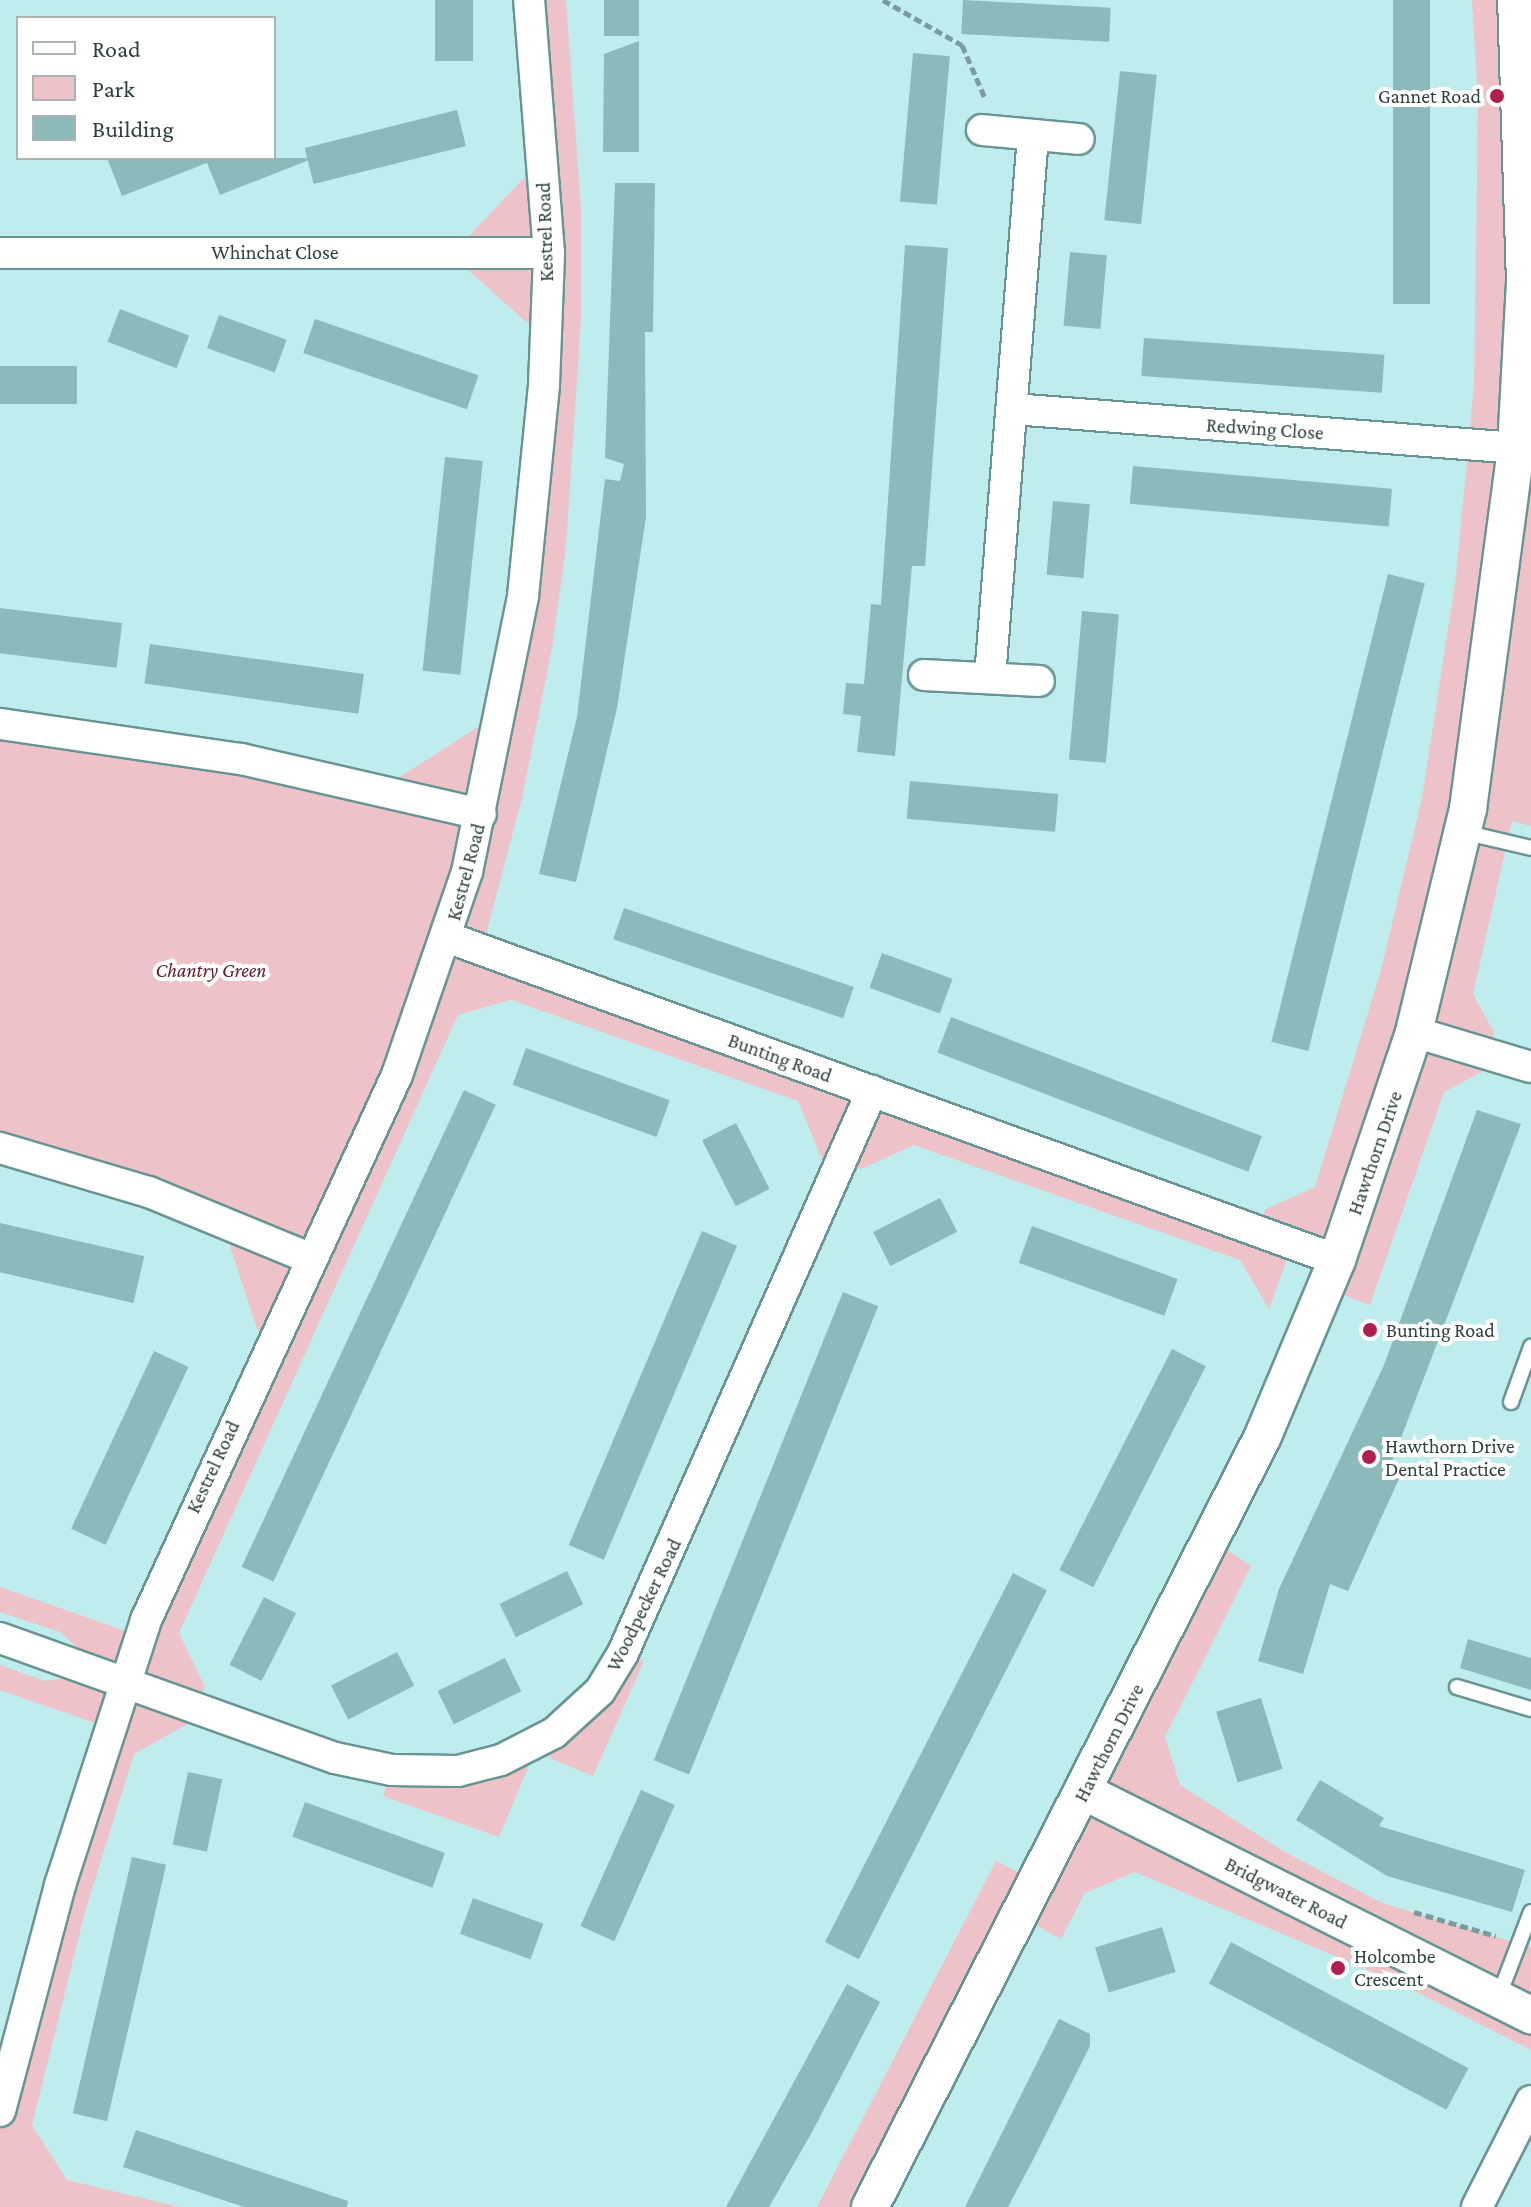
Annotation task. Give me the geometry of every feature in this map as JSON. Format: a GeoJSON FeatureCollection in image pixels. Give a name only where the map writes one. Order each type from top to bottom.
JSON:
{"type":"FeatureCollection","features":[{"type":"Feature","properties":{"kind":"street","name":"Kestrel Road"},"geometry":{"type":"LineString","coordinates":[[0,2111],[60,1885],[125,1682],[180,1539],[397,1075],[449,938],[481,814],[532,526],[549,253],[529,0]]}},
{"type":"Feature","properties":{"kind":"street","name":"Hawthorn Drive"},"geometry":{"type":"LineString","coordinates":[[870,2207],[1239,1488],[1337,1260],[1414,1032],[1463,832],[1483,723],[1516,448],[1528,210],[1516,0]]}},
{"type":"Feature","properties":{"kind":"street"},"geometry":{"type":"LineString","coordinates":[[983,118],[1033,135],[1079,139]]}},
{"type":"Feature","properties":{"kind":"street"},"geometry":{"type":"LineString","coordinates":[[990,677],[1033,135]]}},
{"type":"Feature","properties":{"kind":"street","name":"Whinchat Close"},"geometry":{"type":"LineString","coordinates":[[0,253],[549,253]]}},
{"type":"Feature","properties":{"kind":"street","name":"Redwing Close"},"geometry":{"type":"LineString","coordinates":[[1013,409],[1516,448]]}},
{"type":"Feature","properties":{"kind":"street"},"geometry":{"type":"LineString","coordinates":[[924,675],[1039,681]]}},
{"type":"Feature","properties":{"kind":"street"},"geometry":{"type":"LineString","coordinates":[[0,724],[241,759],[481,814]]}},
{"type":"Feature","properties":{"kind":"street","name":"Bunting Road"},"geometry":{"type":"LineString","coordinates":[[449,938],[1337,1260]]}},
{"type":"Feature","properties":{"kind":"street"},"geometry":{"type":"LineString","coordinates":[[1414,1032],[1531,1067]]}},
{"type":"Feature","properties":{"kind":"street","name":"Woodpecker Road"},"geometry":{"type":"LineString","coordinates":[[125,1682],[335,1758],[412,1772],[501,1760],[565,1725],[614,1672],[642,1615],[872,1091]]}},
{"type":"Feature","properties":{"kind":"street"},"geometry":{"type":"LineString","coordinates":[[0,1148],[149,1192],[309,1258]]}},
{"type":"Feature","properties":{"kind":"street"},"geometry":{"type":"LineString","coordinates":[[0,1638],[125,1682]]}},
{"type":"Feature","properties":{"kind":"street","name":"Bridgwater Road"},"geometry":{"type":"LineString","coordinates":[[1085,1792],[1531,2015]]}},
{"type":"Feature","properties":{"kind":"street"},"geometry":{"type":"LineString","coordinates":[[1477,2207],[1531,2101]]}},
{"type":"Feature","properties":{"kind":"lane"},"geometry":{"type":"LineString","coordinates":[[1463,832],[1531,848]]}},
{"type":"Feature","properties":{"kind":"lane"},"geometry":{"type":"LineString","coordinates":[[1511,1402],[1531,1347]]}},
{"type":"Feature","properties":{"kind":"lane"},"geometry":{"type":"LineString","coordinates":[[1457,1687],[1531,1709]]}},
{"type":"Feature","properties":{"kind":"lane"},"geometry":{"type":"LineString","coordinates":[[1498,1998],[1522,1944],[1531,1912]]}},
{"type":"Feature","properties":{"kind":"path"},"geometry":{"type":"LineString","coordinates":[[883,0],[962,45],[983,118]]}},
{"type":"Feature","properties":{"kind":"path"},"geometry":{"type":"LineString","coordinates":[[1410,1911],[1522,1944]]}},
{"type":"Feature","properties":{"kind":"green space","name":"Chantry Green"},"geometry":{"type":"Polygon","coordinates":[[[529,0],[566,0],[581,208],[581,320],[566,547],[552,648],[522,798],[482,950],[1256,1228],[1266,1209],[1315,1187],[1381,970],[1422,798],[1456,577],[1474,385],[1478,102],[1472,0],[1531,0],[1531,826],[1512,821],[1473,994],[1494,1032],[1483,1071],[1444,1092],[1370,1305],[1326,1288],[1337,1260],[1293,1243],[1269,1309],[1240,1260],[914,1145],[861,1169],[821,1157],[798,1101],[511,1000],[458,1015],[179,1633],[205,1687],[186,1725],[134,1754],[85,1912],[32,2125],[67,2180],[180,2207],[0,2207],[0,2109],[109,1728],[0,1690],[0,1665],[45,1681],[76,1677],[84,1654],[60,1632],[0,1612],[0,1587],[140,1636],[273,1337],[257,1329],[221,1219],[0,1148],[0,724],[378,791],[481,725],[498,734],[546,330],[524,320],[468,270],[470,235],[541,160],[529,0]]]}},
{"type":"Feature","properties":{"kind":"green space"},"geometry":{"type":"Polygon","coordinates":[[[1213,1540],[1251,1566],[1165,1737],[1180,1785],[1285,1852],[1382,1903],[1531,1947],[1531,2050],[1399,1983],[1135,1872],[1085,1893],[1061,1939],[1020,1917],[870,2207],[817,2207],[996,1861],[1037,1882],[1213,1540]]]}},
{"type":"Feature","properties":{"kind":"green space"},"geometry":{"type":"Polygon","coordinates":[[[623,1653],[644,1661],[593,1776],[552,1759],[543,1740],[623,1653]]]}},
{"type":"Feature","properties":{"kind":"green space"},"geometry":{"type":"Polygon","coordinates":[[[520,1753],[528,1768],[499,1837],[383,1796],[392,1770],[520,1753]]]}},
{"type":"Feature","properties":{"kind":"building"},"geometry":{"type":"Polygon","coordinates":[[[435,0],[473,0],[473,61],[435,61],[435,0]]]}},
{"type":"Feature","properties":{"kind":"building"},"geometry":{"type":"Polygon","coordinates":[[[604,0],[639,0],[639,36],[604,36],[604,0]]]}},
{"type":"Feature","properties":{"kind":"building"},"geometry":{"type":"Polygon","coordinates":[[[963,0],[1111,8],[1109,42],[961,34],[963,0]]]}},
{"type":"Feature","properties":{"kind":"building"},"geometry":{"type":"Polygon","coordinates":[[[1393,0],[1430,0],[1430,304],[1393,304],[1393,0]]]}},
{"type":"Feature","properties":{"kind":"building"},"geometry":{"type":"Polygon","coordinates":[[[639,41],[639,152],[603,152],[604,54],[639,41]]]}},
{"type":"Feature","properties":{"kind":"building"},"geometry":{"type":"Polygon","coordinates":[[[913,53],[950,56],[937,205],[900,201],[913,53]]]}},
{"type":"Feature","properties":{"kind":"building"},"geometry":{"type":"Polygon","coordinates":[[[1120,71],[1157,75],[1141,224],[1104,220],[1120,71]]]}},
{"type":"Feature","properties":{"kind":"building"},"geometry":{"type":"Polygon","coordinates":[[[457,110],[466,146],[314,184],[305,148],[457,110]]]}},
{"type":"Feature","properties":{"kind":"building"},"geometry":{"type":"Polygon","coordinates":[[[108,160],[309,160],[220,195],[207,163],[122,196],[108,160]]]}},
{"type":"Feature","properties":{"kind":"building"},"geometry":{"type":"Polygon","coordinates":[[[615,183],[655,183],[653,332],[645,332],[646,517],[617,708],[576,882],[539,874],[577,717],[605,479],[620,481],[624,464],[605,458],[615,183]]]}},
{"type":"Feature","properties":{"kind":"building"},"geometry":{"type":"Polygon","coordinates":[[[905,245],[948,248],[925,566],[912,566],[895,756],[857,752],[861,716],[843,714],[846,683],[864,684],[871,604],[881,605],[905,245]]]}},
{"type":"Feature","properties":{"kind":"building"},"geometry":{"type":"Polygon","coordinates":[[[1070,252],[1107,255],[1100,329],[1064,326],[1070,252]]]}},
{"type":"Feature","properties":{"kind":"building"},"geometry":{"type":"Polygon","coordinates":[[[120,309],[189,336],[177,368],[107,342],[120,309]]]}},
{"type":"Feature","properties":{"kind":"building"},"geometry":{"type":"Polygon","coordinates":[[[219,315],[287,340],[275,373],[207,348],[219,315]]]}},
{"type":"Feature","properties":{"kind":"building"},"geometry":{"type":"Polygon","coordinates":[[[315,319],[479,375],[467,409],[303,353],[315,319]]]}},
{"type":"Feature","properties":{"kind":"building"},"geometry":{"type":"Polygon","coordinates":[[[1144,338],[1384,355],[1382,393],[1141,376],[1144,338]]]}},
{"type":"Feature","properties":{"kind":"building"},"geometry":{"type":"Polygon","coordinates":[[[0,366],[77,366],[77,404],[0,404],[0,366]]]}},
{"type":"Feature","properties":{"kind":"building"},"geometry":{"type":"Polygon","coordinates":[[[445,457],[483,461],[460,675],[423,671],[445,457]]]}},
{"type":"Feature","properties":{"kind":"building"},"geometry":{"type":"Polygon","coordinates":[[[1133,466],[1392,489],[1389,527],[1130,504],[1133,466]]]}},
{"type":"Feature","properties":{"kind":"building"},"geometry":{"type":"Polygon","coordinates":[[[1053,501],[1090,504],[1083,578],[1047,575],[1053,501]]]}},
{"type":"Feature","properties":{"kind":"building"},"geometry":{"type":"Polygon","coordinates":[[[1388,574],[1425,583],[1308,1051],[1271,1042],[1388,574]]]}},
{"type":"Feature","properties":{"kind":"building"},"geometry":{"type":"Polygon","coordinates":[[[0,608],[122,623],[117,668],[0,653],[0,608]]]}},
{"type":"Feature","properties":{"kind":"building"},"geometry":{"type":"Polygon","coordinates":[[[1082,611],[1119,614],[1106,763],[1069,759],[1082,611]]]}},
{"type":"Feature","properties":{"kind":"building"},"geometry":{"type":"Polygon","coordinates":[[[150,644],[364,674],[358,714],[144,684],[150,644]]]}},
{"type":"Feature","properties":{"kind":"building"},"geometry":{"type":"Polygon","coordinates":[[[910,781],[1058,794],[1055,832],[907,819],[910,781]]]}},
{"type":"Feature","properties":{"kind":"building"},"geometry":{"type":"Polygon","coordinates":[[[624,908],[854,987],[843,1018],[613,939],[624,908]]]}},
{"type":"Feature","properties":{"kind":"building"},"geometry":{"type":"Polygon","coordinates":[[[882,953],[952,979],[940,1013],[869,988],[882,953]]]}},
{"type":"Feature","properties":{"kind":"building"},"geometry":{"type":"Polygon","coordinates":[[[951,1017],[1262,1136],[1248,1172],[937,1052],[951,1017]]]}},
{"type":"Feature","properties":{"kind":"building"},"geometry":{"type":"Polygon","coordinates":[[[526,1048],[670,1100],[656,1137],[513,1085],[526,1048]]]}},
{"type":"Feature","properties":{"kind":"building"},"geometry":{"type":"Polygon","coordinates":[[[464,1090],[496,1105],[273,1582],[242,1567],[464,1090]]]}},
{"type":"Feature","properties":{"kind":"building"},"geometry":{"type":"Polygon","coordinates":[[[1477,1110],[1521,1124],[1391,1464],[1403,1470],[1348,1591],[1330,1584],[1303,1674],[1258,1661],[1279,1589],[1384,1365],[1477,1110]]]}},
{"type":"Feature","properties":{"kind":"building"},"geometry":{"type":"Polygon","coordinates":[[[736,1123],[770,1189],[736,1206],[702,1140],[736,1123]]]}},
{"type":"Feature","properties":{"kind":"building"},"geometry":{"type":"Polygon","coordinates":[[[940,1198],[957,1232],[890,1266],[873,1232],[940,1198]]]}},
{"type":"Feature","properties":{"kind":"building"},"geometry":{"type":"Polygon","coordinates":[[[0,1223],[144,1256],[133,1303],[0,1272],[0,1223]]]}},
{"type":"Feature","properties":{"kind":"building"},"geometry":{"type":"Polygon","coordinates":[[[1032,1226],[1178,1279],[1164,1316],[1019,1263],[1032,1226]]]}},
{"type":"Feature","properties":{"kind":"building"},"geometry":{"type":"Polygon","coordinates":[[[702,1231],[737,1246],[604,1560],[569,1545],[702,1231]]]}},
{"type":"Feature","properties":{"kind":"building"},"geometry":{"type":"Polygon","coordinates":[[[843,1292],[878,1306],[689,1774],[654,1760],[843,1292]]]}},
{"type":"Feature","properties":{"kind":"building"},"geometry":{"type":"Polygon","coordinates":[[[1172,1349],[1206,1366],[1093,1587],[1059,1570],[1172,1349]]]}},
{"type":"Feature","properties":{"kind":"building"},"geometry":{"type":"Polygon","coordinates":[[[154,1351],[188,1367],[106,1545],[71,1529],[154,1351]]]}},
{"type":"Feature","properties":{"kind":"building"},"geometry":{"type":"Polygon","coordinates":[[[567,1571],[583,1604],[516,1637],[500,1604],[567,1571]]]}},
{"type":"Feature","properties":{"kind":"building"},"geometry":{"type":"Polygon","coordinates":[[[1013,1573],[1047,1590],[859,1959],[825,1942],[1013,1573]]]}},
{"type":"Feature","properties":{"kind":"building"},"geometry":{"type":"Polygon","coordinates":[[[264,1597],[296,1613],[262,1681],[229,1665],[264,1597]]]}},
{"type":"Feature","properties":{"kind":"building"},"geometry":{"type":"Polygon","coordinates":[[[1468,1639],[1531,1658],[1531,1690],[1460,1668],[1468,1639]]]}},
{"type":"Feature","properties":{"kind":"building"},"geometry":{"type":"Polygon","coordinates":[[[397,1652],[414,1686],[348,1719],[331,1686],[397,1652]]]}},
{"type":"Feature","properties":{"kind":"building"},"geometry":{"type":"Polygon","coordinates":[[[505,1658],[521,1691],[454,1724],[438,1691],[505,1658]]]}},
{"type":"Feature","properties":{"kind":"building"},"geometry":{"type":"Polygon","coordinates":[[[1261,1698],[1283,1769],[1238,1783],[1216,1712],[1261,1698]]]}},
{"type":"Feature","properties":{"kind":"building"},"geometry":{"type":"Polygon","coordinates":[[[188,1772],[222,1779],[207,1852],[173,1844],[188,1772]]]}},
{"type":"Feature","properties":{"kind":"building"},"geometry":{"type":"Polygon","coordinates":[[[1320,1780],[1384,1818],[1379,1826],[1525,1870],[1512,1912],[1387,1876],[1296,1820],[1320,1780]]]}},
{"type":"Feature","properties":{"kind":"building"},"geometry":{"type":"Polygon","coordinates":[[[641,1790],[675,1805],[614,1941],[580,1926],[641,1790]]]}},
{"type":"Feature","properties":{"kind":"building"},"geometry":{"type":"Polygon","coordinates":[[[305,1802],[445,1853],[432,1888],[292,1837],[305,1802]]]}},
{"type":"Feature","properties":{"kind":"building"},"geometry":{"type":"Polygon","coordinates":[[[132,1857],[166,1865],[107,2121],[73,2113],[132,1857]]]}},
{"type":"Feature","properties":{"kind":"building"},"geometry":{"type":"Polygon","coordinates":[[[473,1898],[543,1924],[530,1959],[460,1934],[473,1898]]]}},
{"type":"Feature","properties":{"kind":"building"},"geometry":{"type":"Polygon","coordinates":[[[1162,1927],[1176,1972],[1109,1992],[1095,1947],[1162,1927]]]}},
{"type":"Feature","properties":{"kind":"building"},"geometry":{"type":"Polygon","coordinates":[[[1231,1942],[1469,2068],[1446,2110],[1209,1983],[1231,1942]]]}},
{"type":"Feature","properties":{"kind":"building"},"geometry":{"type":"Polygon","coordinates":[[[847,1984],[880,2002],[811,2134],[769,2207],[726,2207],[847,1984]]]}},
{"type":"Feature","properties":{"kind":"building"},"geometry":{"type":"Polygon","coordinates":[[[1059,2019],[1090,2034],[1090,2046],[1035,2156],[1008,2207],[965,2207],[1059,2019]]]}},
{"type":"Feature","properties":{"kind":"building"},"geometry":{"type":"Polygon","coordinates":[[[136,2130],[348,2201],[347,2207],[244,2207],[123,2167],[136,2130]]]}},
{"type":"Feature","properties":{"kind":"place","name":"Gannet Road"},"geometry":{"type":"Point","coordinates":[1497,96]}},
{"type":"Feature","properties":{"kind":"place","name":"Bunting Road"},"geometry":{"type":"Point","coordinates":[1370,1330]}},
{"type":"Feature","properties":{"kind":"place","name":"Hawthorn Drive Dental Practice"},"geometry":{"type":"Point","coordinates":[1369,1457]}},
{"type":"Feature","properties":{"kind":"place","name":"Holcombe Crescent"},"geometry":{"type":"Point","coordinates":[1338,1968]}}]}
